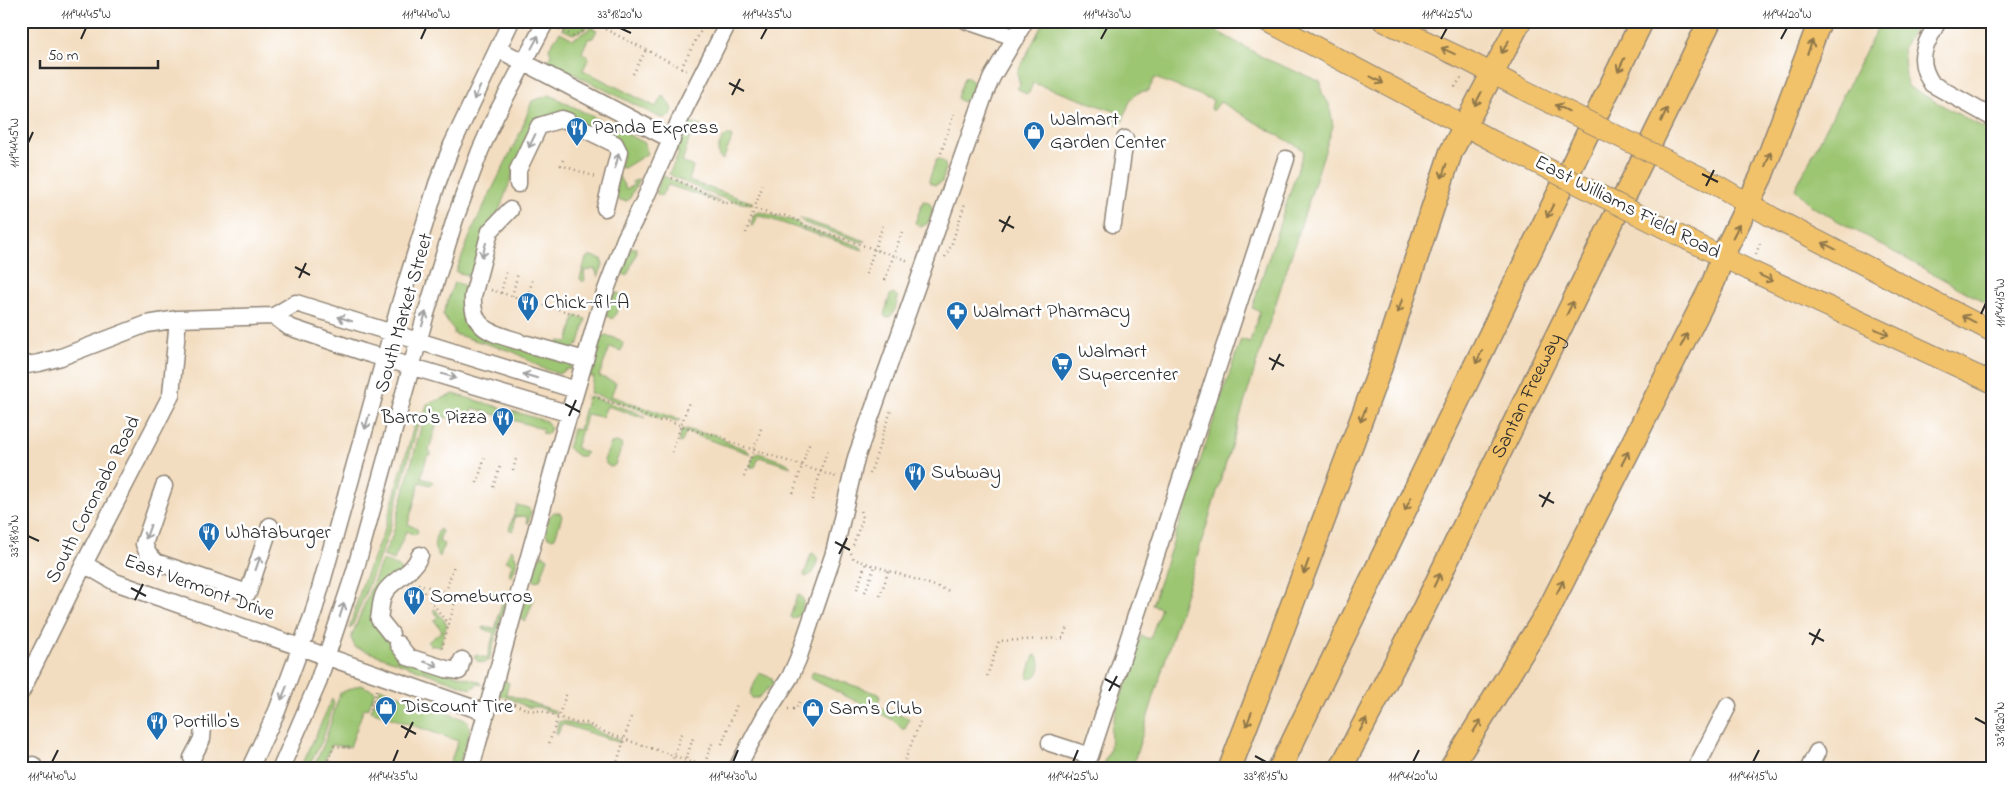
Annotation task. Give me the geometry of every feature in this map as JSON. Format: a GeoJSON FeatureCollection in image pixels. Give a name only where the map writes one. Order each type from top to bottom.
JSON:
{"type":"FeatureCollection","features":[{"type":"Feature","properties":{"kind":"highway"},"geometry":{"type":"LineString","coordinates":[[1230,768],[1272,661],[1380,369],[1451,152],[1520,21]]}},
{"type":"Feature","properties":{"kind":"highway"},"geometry":{"type":"LineString","coordinates":[[1280,768],[1642,21]]}},
{"type":"Feature","properties":{"kind":"highway","name":"Santan Freeway"},"geometry":{"type":"LineString","coordinates":[[1341,768],[1424,608],[1710,21]]}},
{"type":"Feature","properties":{"kind":"highway"},"geometry":{"type":"LineString","coordinates":[[1451,768],[1548,612],[1714,281],[1722,257],[1761,177],[1820,21]]}},
{"type":"Feature","properties":{"kind":"main road","name":"East Williams Field Road"},"geometry":{"type":"LineString","coordinates":[[1267,21],[1464,126],[1722,257],[1993,383]]}},
{"type":"Feature","properties":{"kind":"main road"},"geometry":{"type":"LineString","coordinates":[[1383,21],[1492,72],[1520,88],[1715,184],[1749,204],[1993,332]]}},
{"type":"Feature","properties":{"kind":"street","name":"South Market Street"},"geometry":{"type":"LineString","coordinates":[[250,768],[277,712],[313,614],[385,358],[437,184],[452,145],[511,21]]}},
{"type":"Feature","properties":{"kind":"street"},"geometry":{"type":"LineString","coordinates":[[471,768],[555,462],[570,414],[581,392],[585,360],[596,320],[621,247],[672,140],[685,108],[729,21]]}},
{"type":"Feature","properties":{"kind":"street"},"geometry":{"type":"LineString","coordinates":[[967,21],[1017,38]]}},
{"type":"Feature","properties":{"kind":"street"},"geometry":{"type":"LineString","coordinates":[[737,768],[766,714],[790,677],[798,659],[834,553],[856,458],[922,266],[984,94],[1025,21]]}},
{"type":"Feature","properties":{"kind":"street"},"geometry":{"type":"LineString","coordinates":[[1938,21],[1923,53],[1923,68],[1928,77],[1932,84],[1993,118]]}},
{"type":"Feature","properties":{"kind":"street","name":"South Market Street"},"geometry":{"type":"LineString","coordinates":[[281,768],[307,711],[355,570],[411,366],[455,219],[480,151],[496,115],[524,62],[553,25]]}},
{"type":"Feature","properties":{"kind":"street"},"geometry":{"type":"LineString","coordinates":[[498,49],[672,140]]}},
{"type":"Feature","properties":{"kind":"street"},"geometry":{"type":"LineString","coordinates":[[518,184],[518,170],[540,126],[562,118],[615,144],[620,152],[605,208]]}},
{"type":"Feature","properties":{"kind":"street"},"geometry":{"type":"LineString","coordinates":[[1113,224],[1125,139]]}},
{"type":"Feature","properties":{"kind":"street"},"geometry":{"type":"LineString","coordinates":[[1050,743],[1090,756],[1286,159]]}},
{"type":"Feature","properties":{"kind":"street"},"geometry":{"type":"LineString","coordinates":[[510,210],[490,232],[472,306],[477,320],[484,329],[522,343],[585,360]]}},
{"type":"Feature","properties":{"kind":"street"},"geometry":{"type":"LineString","coordinates":[[21,366],[61,357],[147,324],[178,319],[274,316],[296,303],[581,392]]}},
{"type":"Feature","properties":{"kind":"street"},"geometry":{"type":"LineString","coordinates":[[274,316],[289,327],[570,414]]}},
{"type":"Feature","properties":{"kind":"street","name":"South Coronado Road"},"geometry":{"type":"LineString","coordinates":[[21,692],[171,395],[178,319]]}},
{"type":"Feature","properties":{"kind":"street"},"geometry":{"type":"LineString","coordinates":[[164,486],[144,544],[148,554],[156,562],[248,593],[270,526]]}},
{"type":"Feature","properties":{"kind":"street"},"geometry":{"type":"LineString","coordinates":[[420,555],[416,565],[386,590],[382,598],[379,619],[408,657],[446,669],[459,671],[462,660]]}},
{"type":"Feature","properties":{"kind":"street","name":"East Vermont Drive"},"geometry":{"type":"LineString","coordinates":[[84,564],[115,582],[487,713]]}},
{"type":"Feature","properties":{"kind":"street"},"geometry":{"type":"LineString","coordinates":[[1696,768],[1728,706]]}},
{"type":"Feature","properties":{"kind":"street"},"geometry":{"type":"LineString","coordinates":[[192,758],[202,739],[203,727]]}},
{"type":"Feature","properties":{"kind":"street"},"geometry":{"type":"LineString","coordinates":[[1809,768],[1817,752]]}},
{"type":"Feature","properties":{"kind":"path"},"geometry":{"type":"LineString","coordinates":[[681,68],[703,27],[692,21]]}},
{"type":"Feature","properties":{"kind":"path"},"geometry":{"type":"LineString","coordinates":[[553,25],[573,36],[586,29],[591,22],[701,78]]}},
{"type":"Feature","properties":{"kind":"path"},"geometry":{"type":"LineString","coordinates":[[633,74],[646,50]]}},
{"type":"Feature","properties":{"kind":"path"},"geometry":{"type":"LineString","coordinates":[[1455,87],[1463,74]]}},
{"type":"Feature","properties":{"kind":"path"},"geometry":{"type":"LineString","coordinates":[[941,153],[954,110]]}},
{"type":"Feature","properties":{"kind":"path"},"geometry":{"type":"LineString","coordinates":[[563,160],[561,165],[600,178]]}},
{"type":"Feature","properties":{"kind":"path"},"geometry":{"type":"LineString","coordinates":[[670,178],[706,192],[726,203],[738,203],[776,216],[783,215],[797,220],[803,225],[937,270],[951,246],[966,199]]}},
{"type":"Feature","properties":{"kind":"path"},"geometry":{"type":"LineString","coordinates":[[746,233],[763,184]]}},
{"type":"Feature","properties":{"kind":"path"},"geometry":{"type":"LineString","coordinates":[[866,274],[883,225]]}},
{"type":"Feature","properties":{"kind":"path"},"geometry":{"type":"LineString","coordinates":[[885,280],[902,232]]}},
{"type":"Feature","properties":{"kind":"path"},"geometry":{"type":"LineString","coordinates":[[1755,256],[1760,244]]}},
{"type":"Feature","properties":{"kind":"path"},"geometry":{"type":"LineString","coordinates":[[501,293],[507,270]]}},
{"type":"Feature","properties":{"kind":"path"},"geometry":{"type":"LineString","coordinates":[[512,296],[518,273]]}},
{"type":"Feature","properties":{"kind":"path"},"geometry":{"type":"LineString","coordinates":[[527,300],[533,277]]}},
{"type":"Feature","properties":{"kind":"path"},"geometry":{"type":"LineString","coordinates":[[487,289],[596,320]]}},
{"type":"Feature","properties":{"kind":"path"},"geometry":{"type":"LineString","coordinates":[[581,392],[637,410],[647,417],[659,421],[665,420],[703,433],[711,432],[754,450],[838,478]]}},
{"type":"Feature","properties":{"kind":"path"},"geometry":{"type":"LineString","coordinates":[[672,452],[689,402]]}},
{"type":"Feature","properties":{"kind":"path"},"geometry":{"type":"LineString","coordinates":[[867,483],[892,407]]}},
{"type":"Feature","properties":{"kind":"path"},"geometry":{"type":"LineString","coordinates":[[744,477],[762,426]]}},
{"type":"Feature","properties":{"kind":"path"},"geometry":{"type":"LineString","coordinates":[[792,494],[810,442]]}},
{"type":"Feature","properties":{"kind":"path"},"geometry":{"type":"LineString","coordinates":[[812,500],[828,448]]}},
{"type":"Feature","properties":{"kind":"path"},"geometry":{"type":"LineString","coordinates":[[477,483],[485,456]]}},
{"type":"Feature","properties":{"kind":"path"},"geometry":{"type":"LineString","coordinates":[[513,470],[516,459]]}},
{"type":"Feature","properties":{"kind":"path"},"geometry":{"type":"LineString","coordinates":[[493,488],[500,466]]}},
{"type":"Feature","properties":{"kind":"path"},"geometry":{"type":"LineString","coordinates":[[860,508],[863,518],[850,554],[854,559],[950,591]]}},
{"type":"Feature","properties":{"kind":"path"},"geometry":{"type":"LineString","coordinates":[[857,589],[866,562]]}},
{"type":"Feature","properties":{"kind":"path"},"geometry":{"type":"LineString","coordinates":[[431,601],[446,592],[454,565]]}},
{"type":"Feature","properties":{"kind":"path"},"geometry":{"type":"LineString","coordinates":[[865,592],[875,566]]}},
{"type":"Feature","properties":{"kind":"path"},"geometry":{"type":"LineString","coordinates":[[880,596],[889,570]]}},
{"type":"Feature","properties":{"kind":"path"},"geometry":{"type":"LineString","coordinates":[[415,580],[449,624]]}},
{"type":"Feature","properties":{"kind":"path"},"geometry":{"type":"LineString","coordinates":[[418,584],[457,595],[442,648]]}},
{"type":"Feature","properties":{"kind":"path"},"geometry":{"type":"LineString","coordinates":[[987,676],[999,641],[1063,638],[1067,627]]}},
{"type":"Feature","properties":{"kind":"path"},"geometry":{"type":"LineString","coordinates":[[370,710],[378,689]]}},
{"type":"Feature","properties":{"kind":"path"},"geometry":{"type":"LineString","coordinates":[[550,743],[567,692]]}},
{"type":"Feature","properties":{"kind":"path"},"geometry":{"type":"LineString","coordinates":[[501,699],[528,710],[541,711],[576,723],[586,723],[609,734],[710,768]]}},
{"type":"Feature","properties":{"kind":"path"},"geometry":{"type":"LineString","coordinates":[[722,744],[736,704]]}},
{"type":"Feature","properties":{"kind":"path"},"geometry":{"type":"LineString","coordinates":[[616,766],[632,714]]}},
{"type":"Feature","properties":{"kind":"path"},"geometry":{"type":"LineString","coordinates":[[904,760],[920,722]]}},
{"type":"Feature","properties":{"kind":"path"},"geometry":{"type":"LineString","coordinates":[[670,768],[682,731]]}},
{"type":"Feature","properties":{"kind":"path"},"geometry":{"type":"LineString","coordinates":[[683,768],[694,735]]}},
{"type":"Feature","properties":{"kind":"path"},"geometry":{"type":"LineString","coordinates":[[703,767],[713,741]]}},
{"type":"Feature","properties":{"kind":"path"},"geometry":{"type":"LineString","coordinates":[[347,768],[328,759],[334,746],[350,748]]}},
{"type":"Feature","properties":{"kind":"green space"},"geometry":{"type":"Polygon","coordinates":[[[568,21],[588,21],[585,29],[573,34],[562,29],[568,21]]]}},
{"type":"Feature","properties":{"kind":"green space"},"geometry":{"type":"Polygon","coordinates":[[[1044,21],[1199,21],[1266,59],[1321,82],[1322,93],[1329,104],[1333,126],[1260,352],[1132,768],[1101,768],[1110,750],[1111,728],[1141,636],[1150,639],[1161,608],[1152,605],[1241,339],[1250,342],[1260,311],[1252,308],[1304,150],[1220,102],[1213,111],[1211,109],[1213,100],[1155,78],[1148,91],[1142,91],[1134,96],[1122,123],[1116,125],[1114,123],[1117,112],[1033,83],[1029,93],[1026,94],[1017,88],[1020,85],[1017,73],[1044,21]]]}},
{"type":"Feature","properties":{"kind":"green space"},"geometry":{"type":"Polygon","coordinates":[[[1881,21],[1917,21],[1903,49],[1907,86],[1993,133],[1993,307],[1813,207],[1795,189],[1881,21]]]}},
{"type":"Feature","properties":{"kind":"green space"},"geometry":{"type":"Polygon","coordinates":[[[590,27],[597,30],[593,38],[588,39],[582,52],[589,58],[583,70],[656,107],[662,96],[664,96],[672,109],[670,116],[659,117],[548,61],[551,55],[549,48],[560,32],[573,39],[590,27]]]}},
{"type":"Feature","properties":{"kind":"green space"},"geometry":{"type":"Polygon","coordinates":[[[967,77],[974,83],[969,99],[962,102],[957,98],[964,78],[967,77]]]}},
{"type":"Feature","properties":{"kind":"green space"},"geometry":{"type":"Polygon","coordinates":[[[550,95],[645,143],[647,154],[624,168],[619,167],[624,152],[557,115],[514,171],[474,277],[456,272],[473,228],[521,131],[532,101],[550,95]]]}},
{"type":"Feature","properties":{"kind":"green space"},"geometry":{"type":"Polygon","coordinates":[[[691,123],[701,126],[705,131],[703,137],[691,134],[682,162],[693,167],[689,181],[754,203],[746,204],[724,198],[669,174],[679,153],[674,150],[686,126],[691,123]]]}},
{"type":"Feature","properties":{"kind":"green space"},"geometry":{"type":"Polygon","coordinates":[[[726,136],[731,136],[732,138],[723,160],[718,155],[718,149],[726,136]]]}},
{"type":"Feature","properties":{"kind":"green space"},"geometry":{"type":"Polygon","coordinates":[[[939,159],[944,162],[946,168],[942,182],[935,185],[930,183],[929,180],[936,160],[939,159]]]}},
{"type":"Feature","properties":{"kind":"green space"},"geometry":{"type":"Polygon","coordinates":[[[618,175],[626,189],[634,185],[632,182],[639,179],[627,201],[619,200],[615,196],[618,175]]]}},
{"type":"Feature","properties":{"kind":"green space"},"geometry":{"type":"Polygon","coordinates":[[[662,175],[722,203],[668,185],[661,196],[656,193],[662,175]]]}},
{"type":"Feature","properties":{"kind":"green space"},"geometry":{"type":"Polygon","coordinates":[[[923,201],[929,202],[933,210],[928,223],[921,227],[915,223],[923,201]]]}},
{"type":"Feature","properties":{"kind":"green space"},"geometry":{"type":"Polygon","coordinates":[[[760,212],[797,222],[802,227],[860,246],[863,250],[758,215],[754,225],[751,226],[754,214],[760,212]]]}},
{"type":"Feature","properties":{"kind":"green space"},"geometry":{"type":"Polygon","coordinates":[[[799,218],[866,241],[861,242],[804,223],[799,218]]]}},
{"type":"Feature","properties":{"kind":"green space"},"geometry":{"type":"Polygon","coordinates":[[[631,248],[636,248],[637,252],[627,276],[622,273],[631,248]]]}},
{"type":"Feature","properties":{"kind":"green space"},"geometry":{"type":"Polygon","coordinates":[[[591,256],[602,259],[603,265],[598,277],[595,269],[584,271],[585,280],[583,282],[580,279],[586,258],[591,256]]]}},
{"type":"Feature","properties":{"kind":"green space"},"geometry":{"type":"Polygon","coordinates":[[[454,282],[470,287],[470,318],[569,361],[572,370],[567,369],[559,374],[542,368],[514,352],[454,334],[454,330],[443,315],[454,282]]]}},
{"type":"Feature","properties":{"kind":"green space"},"geometry":{"type":"Polygon","coordinates":[[[617,293],[622,297],[612,319],[606,315],[611,298],[617,293]]]}},
{"type":"Feature","properties":{"kind":"green space"},"geometry":{"type":"Polygon","coordinates":[[[893,293],[897,296],[896,307],[890,317],[886,318],[884,315],[890,295],[893,293]]]}},
{"type":"Feature","properties":{"kind":"green space"},"geometry":{"type":"Polygon","coordinates":[[[575,316],[586,319],[579,343],[572,350],[557,346],[559,341],[568,342],[575,316]]]}},
{"type":"Feature","properties":{"kind":"green space"},"geometry":{"type":"Polygon","coordinates":[[[606,335],[623,343],[621,351],[610,347],[599,376],[616,383],[611,396],[681,420],[660,419],[633,407],[590,393],[594,377],[589,376],[600,337],[606,335]]]}},
{"type":"Feature","properties":{"kind":"green space"},"geometry":{"type":"Polygon","coordinates":[[[454,394],[546,421],[551,428],[548,434],[542,433],[543,429],[473,408],[471,416],[454,412],[449,418],[439,416],[429,450],[431,454],[427,456],[421,478],[433,483],[431,485],[420,482],[408,524],[417,529],[418,532],[415,535],[406,531],[394,560],[383,556],[392,537],[427,404],[454,394]]]}},
{"type":"Feature","properties":{"kind":"green space"},"geometry":{"type":"Polygon","coordinates":[[[588,396],[636,412],[645,418],[607,406],[602,417],[587,414],[576,448],[587,453],[584,456],[578,456],[568,448],[573,429],[579,430],[588,396]]]}},
{"type":"Feature","properties":{"kind":"green space"},"geometry":{"type":"Polygon","coordinates":[[[418,412],[420,416],[388,535],[352,627],[349,629],[363,582],[385,528],[418,412]]]}},
{"type":"Feature","properties":{"kind":"green space"},"geometry":{"type":"Polygon","coordinates":[[[687,429],[717,436],[730,444],[745,449],[751,454],[686,432],[682,442],[679,443],[681,431],[687,429]]]}},
{"type":"Feature","properties":{"kind":"green space"},"geometry":{"type":"Polygon","coordinates":[[[617,442],[622,446],[615,465],[612,467],[607,465],[604,460],[611,443],[617,442]]]}},
{"type":"Feature","properties":{"kind":"green space"},"geometry":{"type":"Polygon","coordinates":[[[759,453],[787,463],[791,467],[759,457],[755,467],[750,467],[754,455],[759,453]]]}},
{"type":"Feature","properties":{"kind":"green space"},"geometry":{"type":"Polygon","coordinates":[[[517,505],[528,508],[531,511],[528,524],[526,516],[514,517],[514,528],[512,531],[509,529],[517,505]]]}},
{"type":"Feature","properties":{"kind":"green space"},"geometry":{"type":"Polygon","coordinates":[[[554,512],[560,513],[562,516],[555,538],[552,539],[547,536],[546,526],[554,512]]]}},
{"type":"Feature","properties":{"kind":"green space"},"geometry":{"type":"Polygon","coordinates":[[[439,529],[442,531],[439,542],[444,544],[440,557],[435,550],[435,540],[439,529]]]}},
{"type":"Feature","properties":{"kind":"green space"},"geometry":{"type":"Polygon","coordinates":[[[512,549],[517,561],[512,577],[509,575],[512,563],[506,561],[512,549]]]}},
{"type":"Feature","properties":{"kind":"green space"},"geometry":{"type":"Polygon","coordinates":[[[813,553],[818,559],[813,573],[805,577],[811,554],[813,553]]]}},
{"type":"Feature","properties":{"kind":"green space"},"geometry":{"type":"Polygon","coordinates":[[[543,555],[548,558],[540,580],[534,581],[532,578],[538,558],[543,555]]]}},
{"type":"Feature","properties":{"kind":"green space"},"geometry":{"type":"Polygon","coordinates":[[[382,560],[397,566],[402,571],[379,596],[405,659],[480,682],[482,685],[478,684],[471,689],[355,647],[351,638],[382,560]]]}},
{"type":"Feature","properties":{"kind":"green space"},"geometry":{"type":"Polygon","coordinates":[[[494,592],[502,593],[506,600],[489,660],[481,662],[477,661],[474,657],[476,655],[487,658],[494,633],[482,628],[495,629],[503,600],[493,597],[492,594],[494,592]]]}},
{"type":"Feature","properties":{"kind":"green space"},"geometry":{"type":"Polygon","coordinates":[[[800,595],[804,601],[800,615],[792,619],[790,617],[797,596],[800,595]]]}},
{"type":"Feature","properties":{"kind":"green space"},"geometry":{"type":"Polygon","coordinates":[[[532,597],[534,599],[525,622],[520,618],[525,600],[532,597]]]}},
{"type":"Feature","properties":{"kind":"green space"},"geometry":{"type":"Polygon","coordinates":[[[435,609],[447,624],[440,647],[430,645],[428,642],[442,631],[434,620],[438,617],[433,610],[435,609]]]}},
{"type":"Feature","properties":{"kind":"green space"},"geometry":{"type":"Polygon","coordinates":[[[1036,655],[1040,662],[1039,670],[1033,678],[1029,679],[1027,677],[1036,655]]]}},
{"type":"Feature","properties":{"kind":"green space"},"geometry":{"type":"Polygon","coordinates":[[[813,672],[879,694],[877,707],[909,718],[905,729],[902,729],[893,720],[810,678],[813,672]]]}},
{"type":"Feature","properties":{"kind":"green space"},"geometry":{"type":"Polygon","coordinates":[[[759,673],[772,678],[773,684],[758,698],[752,698],[750,694],[759,673]]]}},
{"type":"Feature","properties":{"kind":"green space"},"geometry":{"type":"Polygon","coordinates":[[[505,681],[509,683],[506,694],[556,711],[554,713],[538,707],[527,707],[499,695],[505,681]]]}},
{"type":"Feature","properties":{"kind":"green space"},"geometry":{"type":"Polygon","coordinates":[[[360,685],[375,691],[368,709],[364,708],[350,747],[332,745],[325,759],[329,762],[326,768],[313,768],[324,744],[340,693],[360,685]]]}},
{"type":"Feature","properties":{"kind":"green space"},"geometry":{"type":"Polygon","coordinates":[[[380,688],[468,721],[470,731],[458,768],[448,768],[458,741],[371,711],[380,688]]]}},
{"type":"Feature","properties":{"kind":"green space"},"geometry":{"type":"Polygon","coordinates":[[[332,699],[334,703],[322,741],[308,768],[301,768],[332,699]]]}},
{"type":"Feature","properties":{"kind":"green space"},"geometry":{"type":"Polygon","coordinates":[[[563,721],[577,725],[588,725],[603,734],[617,739],[621,743],[562,724],[556,735],[558,722],[563,721]]]}},
{"type":"Feature","properties":{"kind":"place","name":"Panda Express"},"geometry":{"type":"Point","coordinates":[577,147]}},
{"type":"Feature","properties":{"kind":"place","name":"Walmart Garden Center"},"geometry":{"type":"Point","coordinates":[1034,151]}},
{"type":"Feature","properties":{"kind":"place","name":"Chick-fil-A"},"geometry":{"type":"Point","coordinates":[528,322]}},
{"type":"Feature","properties":{"kind":"place","name":"Walmart Pharmacy"},"geometry":{"type":"Point","coordinates":[957,331]}},
{"type":"Feature","properties":{"kind":"place","name":"Walmart Supercenter"},"geometry":{"type":"Point","coordinates":[1062,382]}},
{"type":"Feature","properties":{"kind":"place","name":"Barro's Pizza"},"geometry":{"type":"Point","coordinates":[503,437]}},
{"type":"Feature","properties":{"kind":"place","name":"Subway"},"geometry":{"type":"Point","coordinates":[915,492]}},
{"type":"Feature","properties":{"kind":"place","name":"Whataburger"},"geometry":{"type":"Point","coordinates":[209,552]}},
{"type":"Feature","properties":{"kind":"place","name":"Someburros"},"geometry":{"type":"Point","coordinates":[414,616]}},
{"type":"Feature","properties":{"kind":"place","name":"Discount Tire"},"geometry":{"type":"Point","coordinates":[386,726]}},
{"type":"Feature","properties":{"kind":"place","name":"Sam's Club"},"geometry":{"type":"Point","coordinates":[813,728]}},
{"type":"Feature","properties":{"kind":"place","name":"Portillo's"},"geometry":{"type":"Point","coordinates":[157,741]}}]}
